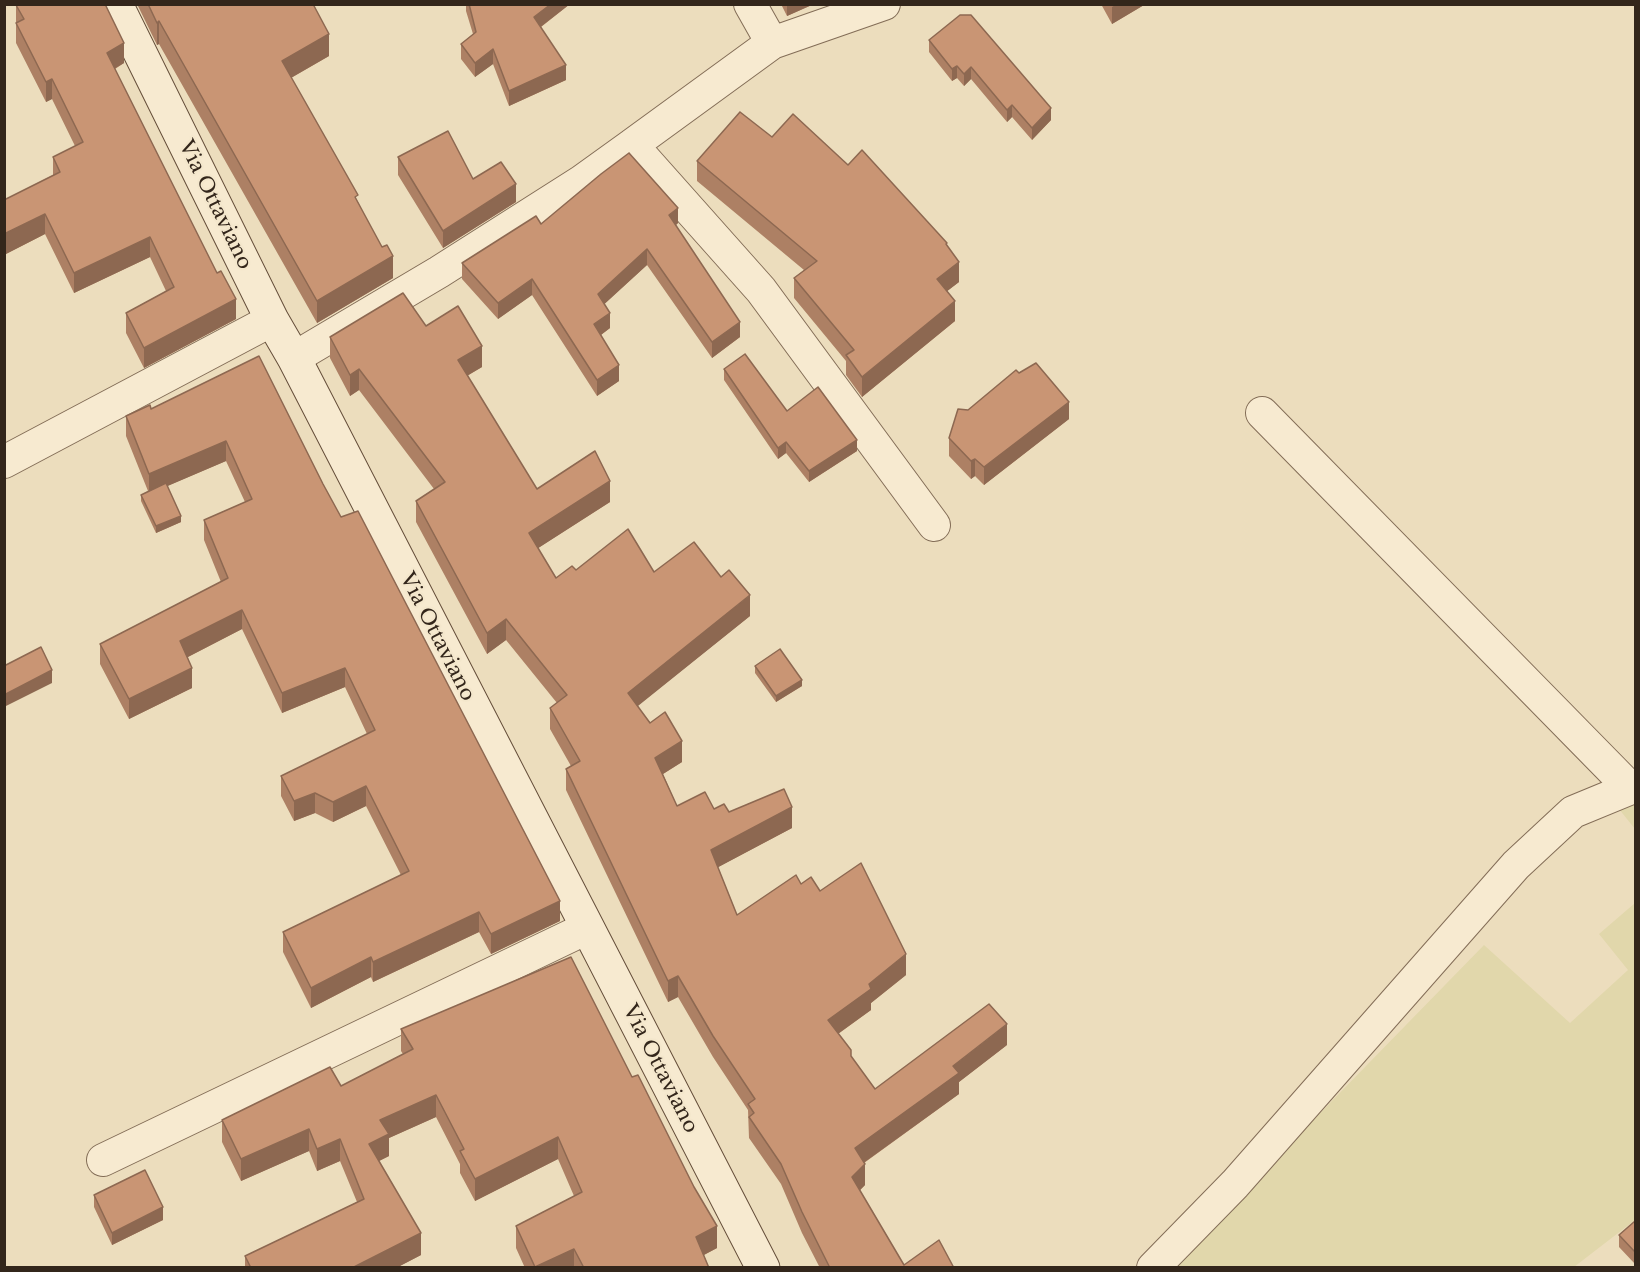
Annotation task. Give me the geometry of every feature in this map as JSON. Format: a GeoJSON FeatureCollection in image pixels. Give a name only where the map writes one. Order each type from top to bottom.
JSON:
{"type":"FeatureCollection","features":[{"type":"Feature","properties":{"kind":"main road","name":"Via Ottaviano"},"geometry":{"type":"LineString","coordinates":[[116,4],[273,320],[763,1268]]}},
{"type":"Feature","properties":{"kind":"street"},"geometry":{"type":"LineString","coordinates":[[750,4],[772,43]]}},
{"type":"Feature","properties":{"kind":"street"},"geometry":{"type":"LineString","coordinates":[[294,358],[429,278],[582,182],[772,43],[884,4]]}},
{"type":"Feature","properties":{"kind":"street"},"geometry":{"type":"LineString","coordinates":[[632,145],[761,290],[934,525]]}},
{"type":"Feature","properties":{"kind":"street"},"geometry":{"type":"LineString","coordinates":[[4,462],[273,320]]}},
{"type":"Feature","properties":{"kind":"street"},"geometry":{"type":"LineString","coordinates":[[1154,1268],[1235,1184],[1516,865],[1573,812],[1633,787],[1262,413]]}},
{"type":"Feature","properties":{"kind":"street"},"geometry":{"type":"LineString","coordinates":[[103,1160],[587,928]]}},
{"type":"Feature","properties":{"kind":"shaded area"},"geometry":{"type":"Polygon","coordinates":[[[1635,801],[1635,829],[1619,809],[1635,801]]]}},
{"type":"Feature","properties":{"kind":"shaded area"},"geometry":{"type":"Polygon","coordinates":[[[1635,903],[1635,1220],[1574,1267],[1169,1268],[1484,945],[1570,1023],[1628,970],[1599,934],[1635,903]]]}},
{"type":"Feature","properties":{"kind":"building"},"geometry":{"type":"Polygon","coordinates":[[[17,4],[105,4],[124,43],[107,53],[217,273],[221,271],[236,299],[144,348],[126,313],[174,287],[150,237],[74,273],[45,214],[4,234],[4,200],[60,172],[53,157],[83,142],[52,79],[46,82],[16,23],[24,19],[17,4]]]}},
{"type":"Feature","properties":{"kind":"building"},"geometry":{"type":"Polygon","coordinates":[[[148,4],[313,4],[329,34],[282,61],[358,195],[355,197],[382,247],[387,245],[393,256],[317,301],[148,4]]]}},
{"type":"Feature","properties":{"kind":"building"},"geometry":{"type":"Polygon","coordinates":[[[469,4],[551,4],[534,17],[566,65],[509,91],[493,49],[475,63],[461,44],[476,32],[469,4]]]}},
{"type":"Feature","properties":{"kind":"building"},"geometry":{"type":"Polygon","coordinates":[[[960,15],[971,15],[1051,108],[1032,128],[1012,105],[1007,110],[971,67],[964,74],[957,66],[952,69],[929,40],[960,15]]]}},
{"type":"Feature","properties":{"kind":"building"},"geometry":{"type":"Polygon","coordinates":[[[740,112],[772,137],[793,114],[848,165],[862,150],[947,243],[959,262],[937,279],[955,301],[862,377],[846,355],[854,350],[794,278],[817,261],[697,161],[740,112]]]}},
{"type":"Feature","properties":{"kind":"building"},"geometry":{"type":"Polygon","coordinates":[[[448,131],[473,179],[501,162],[516,184],[443,231],[398,157],[448,131]]]}},
{"type":"Feature","properties":{"kind":"building"},"geometry":{"type":"Polygon","coordinates":[[[629,153],[678,208],[669,215],[740,322],[712,342],[647,249],[598,294],[610,313],[594,324],[619,365],[597,380],[532,279],[498,303],[462,263],[536,216],[541,224],[629,153]]]}},
{"type":"Feature","properties":{"kind":"building"},"geometry":{"type":"Polygon","coordinates":[[[403,293],[426,326],[458,306],[482,346],[458,360],[537,489],[595,451],[610,481],[529,533],[556,578],[572,566],[576,570],[628,529],[654,572],[694,542],[721,577],[729,570],[750,595],[628,693],[650,723],[665,712],[682,741],[655,758],[677,806],[705,792],[714,809],[724,804],[729,812],[784,789],[792,807],[711,850],[737,915],[796,875],[801,884],[811,877],[820,891],[861,863],[906,954],[869,984],[871,989],[828,1020],[851,1050],[851,1056],[875,1089],[989,1004],[1007,1024],[953,1066],[959,1073],[855,1148],[865,1164],[852,1177],[904,1265],[939,1240],[954,1268],[830,1268],[781,1164],[749,1117],[754,1113],[748,1104],[755,1099],[713,1036],[678,976],[668,981],[566,769],[580,761],[550,708],[567,695],[506,619],[487,633],[416,501],[445,482],[359,369],[350,375],[330,337],[403,293]]]}},
{"type":"Feature","properties":{"kind":"building"},"geometry":{"type":"Polygon","coordinates":[[[745,354],[787,411],[818,387],[857,440],[809,471],[786,442],[778,448],[724,369],[745,354]]]}},
{"type":"Feature","properties":{"kind":"building"},"geometry":{"type":"Polygon","coordinates":[[[259,356],[341,517],[358,511],[560,901],[491,934],[479,912],[373,962],[371,957],[311,988],[283,932],[409,871],[366,786],[333,802],[315,793],[294,801],[281,776],[375,730],[345,668],[282,693],[242,610],[180,641],[192,668],[129,699],[100,644],[228,578],[204,520],[252,499],[226,441],[149,474],[126,416],[150,405],[151,409],[259,356]]]}},
{"type":"Feature","properties":{"kind":"building"},"geometry":{"type":"Polygon","coordinates":[[[1036,363],[1069,402],[984,467],[975,459],[971,461],[949,438],[958,409],[968,410],[1016,370],[1019,373],[1036,363]]]}},
{"type":"Feature","properties":{"kind":"building"},"geometry":{"type":"Polygon","coordinates":[[[166,483],[181,516],[156,526],[141,495],[166,483]]]}},
{"type":"Feature","properties":{"kind":"building"},"geometry":{"type":"Polygon","coordinates":[[[41,647],[52,670],[4,695],[4,666],[41,647]]]}},
{"type":"Feature","properties":{"kind":"building"},"geometry":{"type":"Polygon","coordinates":[[[780,649],[802,680],[776,696],[755,666],[780,649]]]}},
{"type":"Feature","properties":{"kind":"building"},"geometry":{"type":"Polygon","coordinates":[[[571,957],[632,1077],[638,1075],[694,1187],[717,1226],[696,1237],[709,1268],[584,1268],[574,1249],[535,1267],[516,1226],[582,1192],[558,1137],[475,1179],[460,1151],[464,1149],[436,1095],[380,1120],[389,1134],[369,1144],[421,1233],[352,1268],[251,1268],[245,1256],[364,1199],[340,1139],[317,1149],[309,1129],[241,1159],[222,1120],[330,1067],[341,1086],[413,1049],[401,1029],[571,957]]]}},
{"type":"Feature","properties":{"kind":"building"},"geometry":{"type":"Polygon","coordinates":[[[145,1170],[163,1207],[112,1233],[94,1195],[145,1170]]]}},
{"type":"Feature","properties":{"kind":"building"},"geometry":{"type":"Polygon","coordinates":[[[1635,1221],[1635,1252],[1619,1235],[1635,1221]]]}}]}
